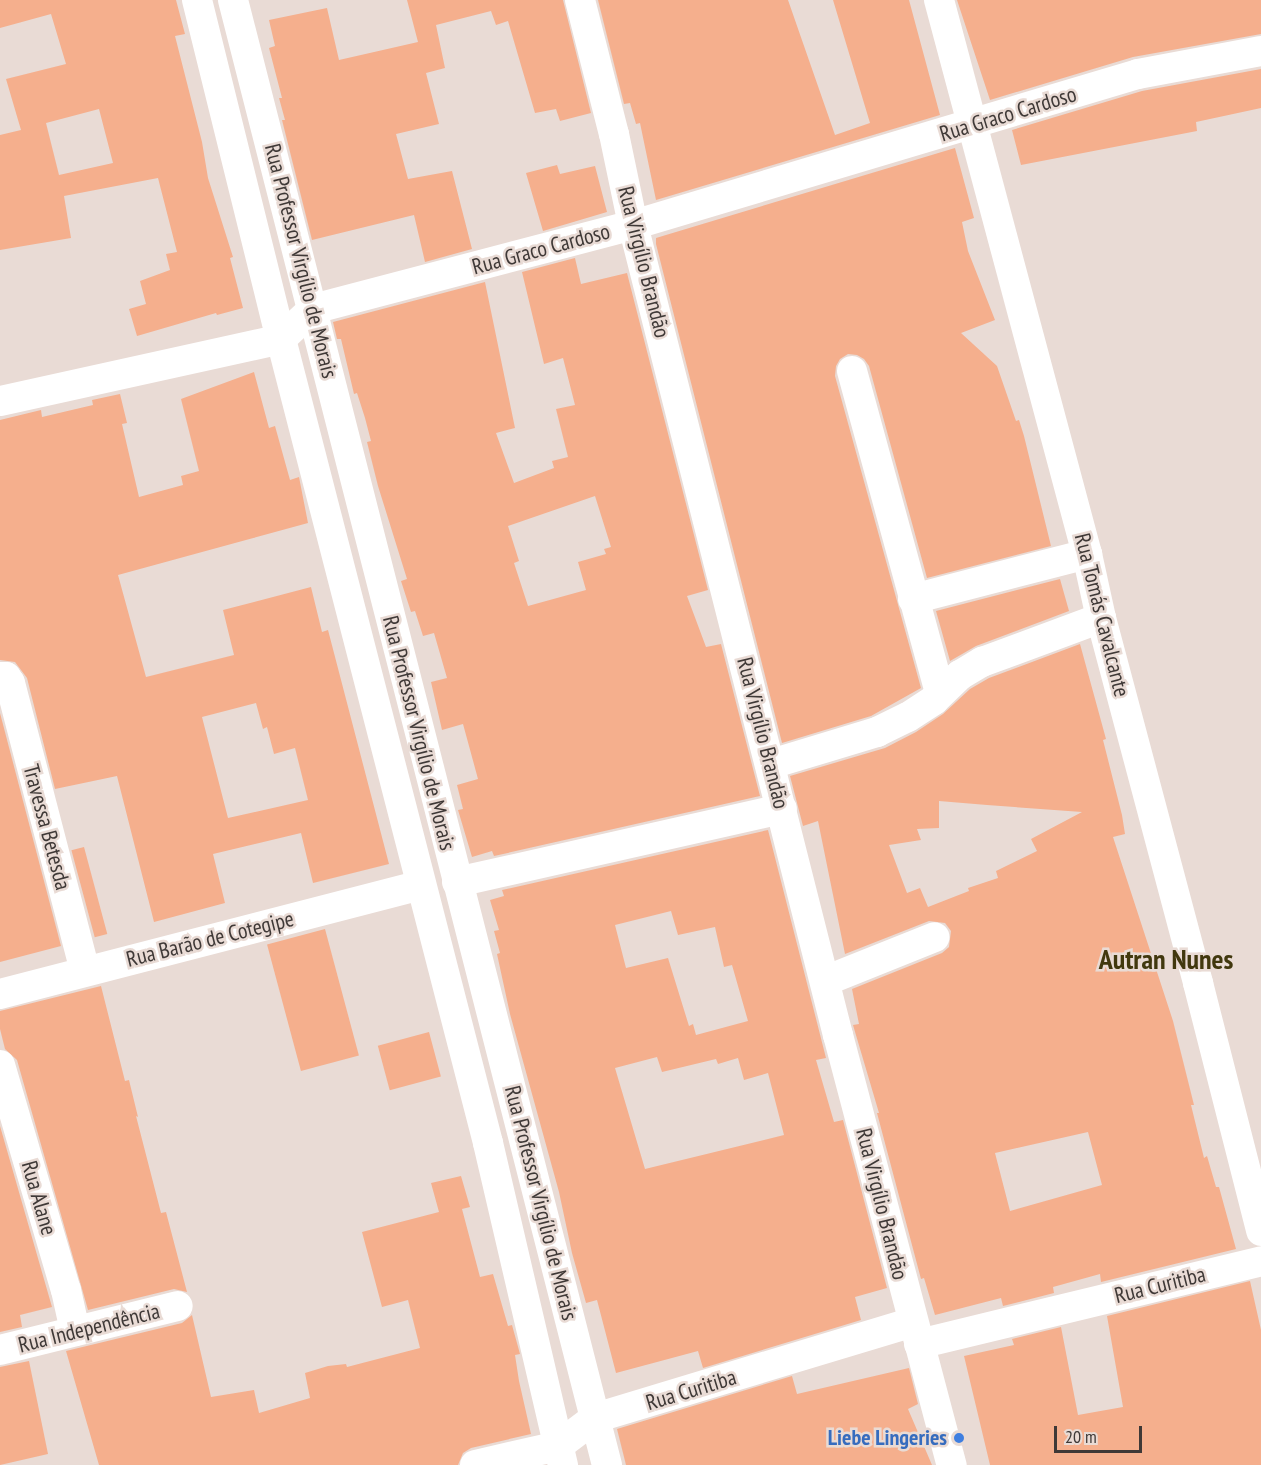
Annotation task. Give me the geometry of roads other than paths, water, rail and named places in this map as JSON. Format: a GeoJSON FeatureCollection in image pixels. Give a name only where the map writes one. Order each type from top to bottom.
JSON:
{"type":"FeatureCollection","features":[{"type":"Feature","properties":{"kind":"street","name":"Rua Professor Virgílio de Morais"},"geometry":{"type":"LineString","coordinates":[[197,0],[281,339],[488,1143],[561,1456]]}},
{"type":"Feature","properties":{"kind":"street","name":"Rua Professor Virgílio de Morais"},"geometry":{"type":"LineString","coordinates":[[233,0],[248,51],[429,774],[607,1465]]}},
{"type":"Feature","properties":{"kind":"street","name":"Rua Virgílio Brandão"},"geometry":{"type":"LineString","coordinates":[[580,0],[614,134],[633,225],[825,981],[952,1465]]}},
{"type":"Feature","properties":{"kind":"street","name":"Rua Tomás Cavalcante"},"geometry":{"type":"LineString","coordinates":[[939,0],[1087,554],[1101,618],[1261,1231]]}},
{"type":"Feature","properties":{"kind":"street"},"geometry":{"type":"LineString","coordinates":[[213,60],[248,51]]}},
{"type":"Feature","properties":{"kind":"street","name":"Rua Graco Cardoso"},"geometry":{"type":"LineString","coordinates":[[281,339],[313,309],[633,225],[1138,74],[1261,51]]}},
{"type":"Feature","properties":{"kind":"street"},"geometry":{"type":"LineString","coordinates":[[0,401],[281,339]]}},
{"type":"Feature","properties":{"kind":"street"},"geometry":{"type":"LineString","coordinates":[[852,371],[940,692]]}},
{"type":"Feature","properties":{"kind":"street"},"geometry":{"type":"LineString","coordinates":[[913,599],[1087,554]]}},
{"type":"Feature","properties":{"kind":"street"},"geometry":{"type":"LineString","coordinates":[[771,764],[877,732],[908,717],[934,700],[940,692],[982,662],[1101,618]]}},
{"type":"Feature","properties":{"kind":"street","name":"Travessa Betesda"},"geometry":{"type":"LineString","coordinates":[[5,680],[85,970]]}},
{"type":"Feature","properties":{"kind":"street"},"geometry":{"type":"LineString","coordinates":[[396,787],[429,774]]}},
{"type":"Feature","properties":{"kind":"street"},"geometry":{"type":"LineString","coordinates":[[457,882],[782,809]]}},
{"type":"Feature","properties":{"kind":"street","name":"Rua Barão de Cotegipe"},"geometry":{"type":"LineString","coordinates":[[0,994],[85,970],[421,885]]}},
{"type":"Feature","properties":{"kind":"street"},"geometry":{"type":"LineString","coordinates":[[825,981],[935,937]]}},
{"type":"Feature","properties":{"kind":"street","name":"Rua Alane"},"geometry":{"type":"LineString","coordinates":[[0,1065],[66,1290],[75,1331]]}},
{"type":"Feature","properties":{"kind":"street"},"geometry":{"type":"LineString","coordinates":[[488,1143],[524,1136]]}},
{"type":"Feature","properties":{"kind":"street","name":"Rua Curitiba"},"geometry":{"type":"LineString","coordinates":[[475,1465],[561,1456],[596,1418],[916,1333],[1261,1260]]}},
{"type":"Feature","properties":{"kind":"street","name":"Rua Independência"},"geometry":{"type":"LineString","coordinates":[[0,1350],[178,1306]]}},
{"type":"Feature","properties":{"kind":"place","name":"Liebe Lingeries"},"geometry":{"type":"Point","coordinates":[959,1438]}},
{"type":"Feature","properties":{"kind":"district","name":"Autran Nunes"},"geometry":{"type":"Point","coordinates":[1166,959]}}]}
